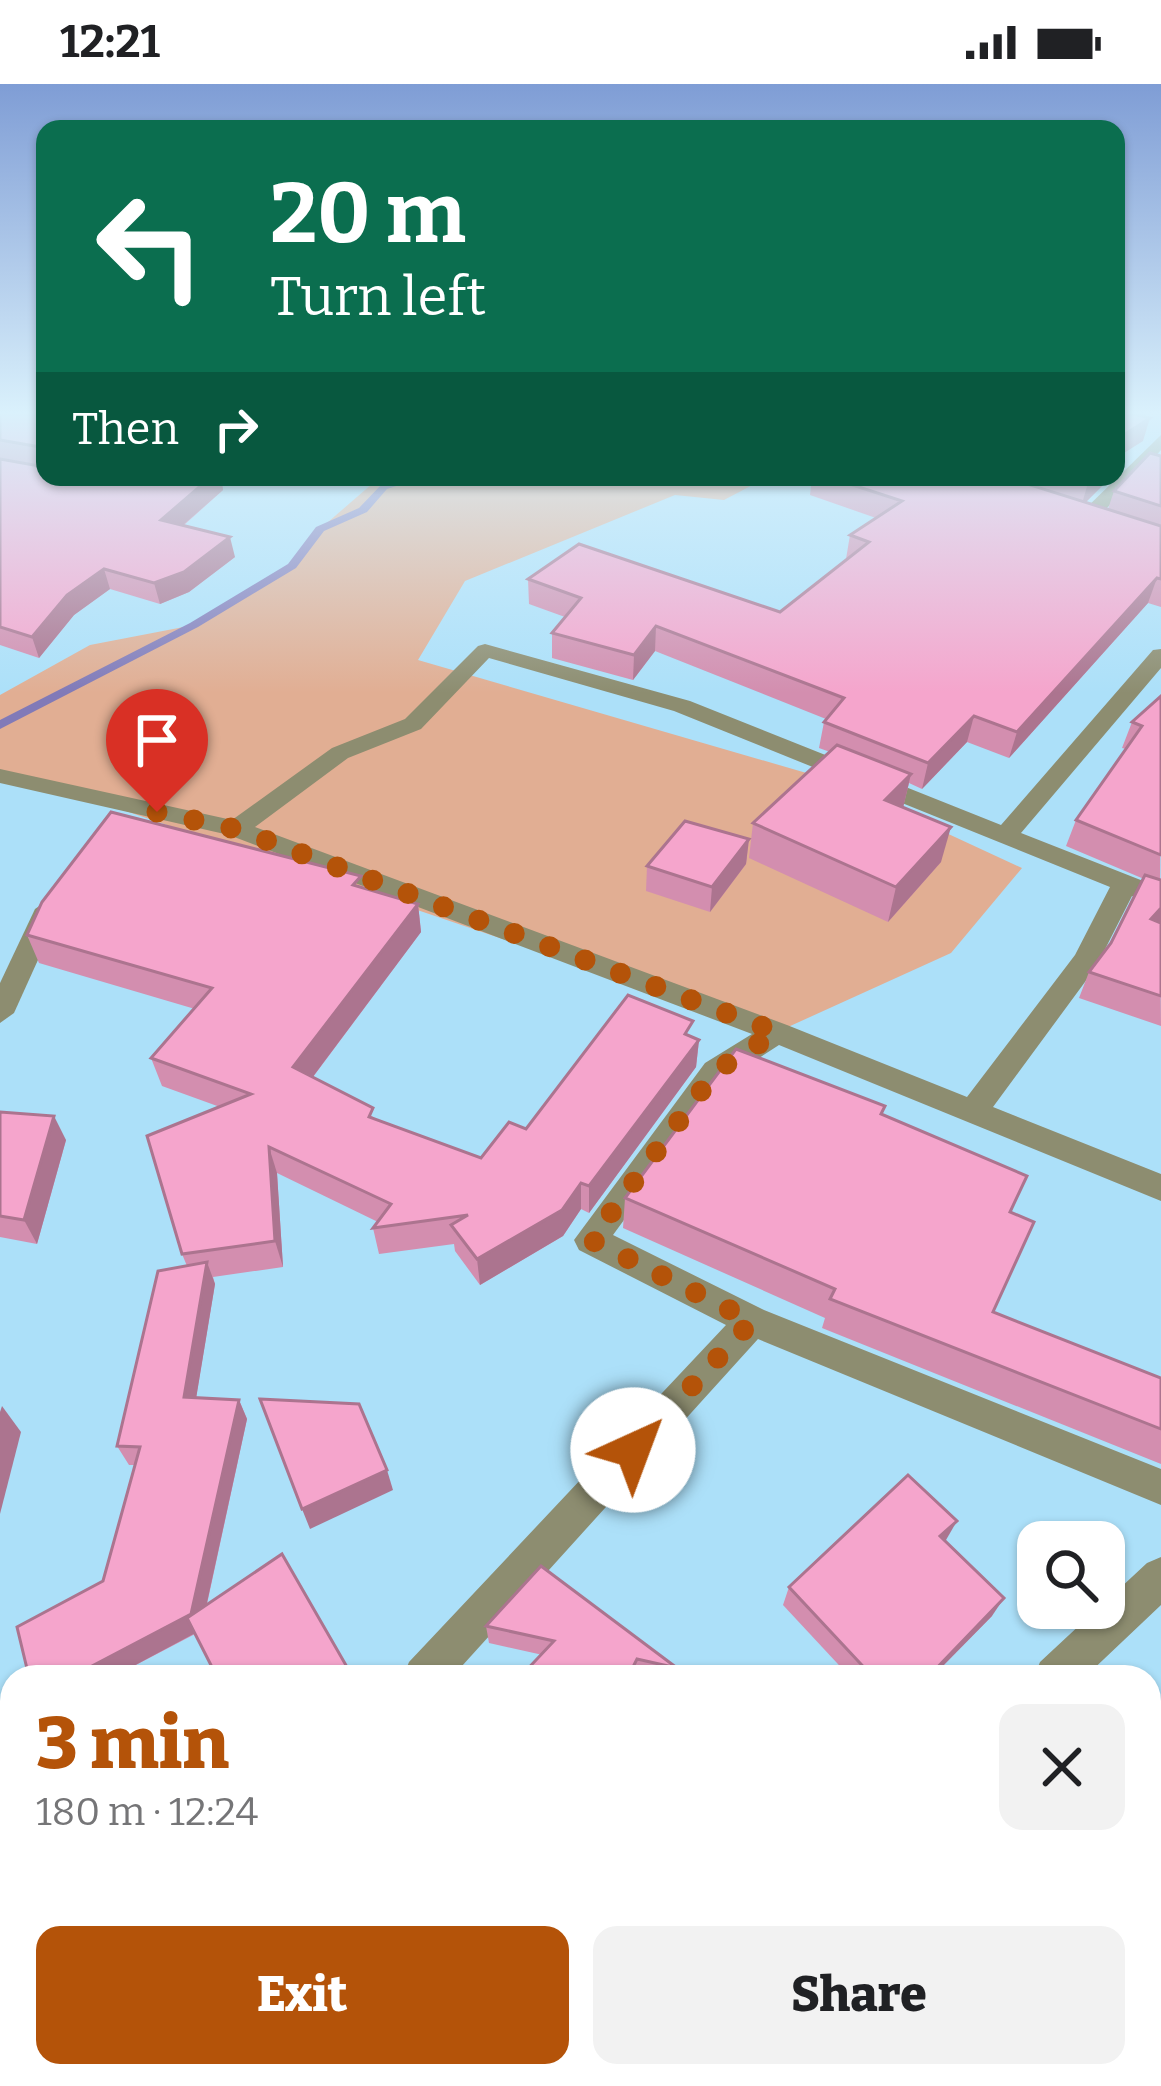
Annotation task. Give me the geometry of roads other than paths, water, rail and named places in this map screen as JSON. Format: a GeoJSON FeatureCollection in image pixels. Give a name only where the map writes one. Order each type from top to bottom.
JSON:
{"type":"FeatureCollection","features":[{"type":"Feature","properties":{"kind":"street"},"geometry":{"type":"LineString","coordinates":[[1088,505],[1077,515],[1113,526]]}},
{"type":"Feature","properties":{"kind":"street"},"geometry":{"type":"LineString","coordinates":[[236,829],[340,753],[413,724],[485,650],[682,706],[1161,898]]}},
{"type":"Feature","properties":{"kind":"street"},"geometry":{"type":"LineString","coordinates":[[1005,836],[1161,655]]}},
{"type":"Feature","properties":{"kind":"street"},"geometry":{"type":"LineString","coordinates":[[0,776],[111,814],[236,829],[777,1032],[1161,1188]]}},
{"type":"Feature","properties":{"kind":"street"},"geometry":{"type":"LineString","coordinates":[[0,1013],[38,923],[65,884]]}},
{"type":"Feature","properties":{"kind":"street"},"geometry":{"type":"LineString","coordinates":[[975,1109],[1086,960],[1125,884]]}},
{"type":"Feature","properties":{"kind":"street"},"geometry":{"type":"LineString","coordinates":[[777,1032],[716,1071],[591,1240],[752,1321],[1161,1487]]}},
{"type":"Feature","properties":{"kind":"street"},"geometry":{"type":"LineString","coordinates":[[435,1665],[752,1321]]}},
{"type":"Feature","properties":{"kind":"street"},"geometry":{"type":"LineString","coordinates":[[1068,1665],[1161,1577]]}},
{"type":"Feature","properties":{"kind":"waterway"},"geometry":{"type":"LineString","coordinates":[[0,725],[194,625],[292,566],[320,529],[367,505]]}}]}
